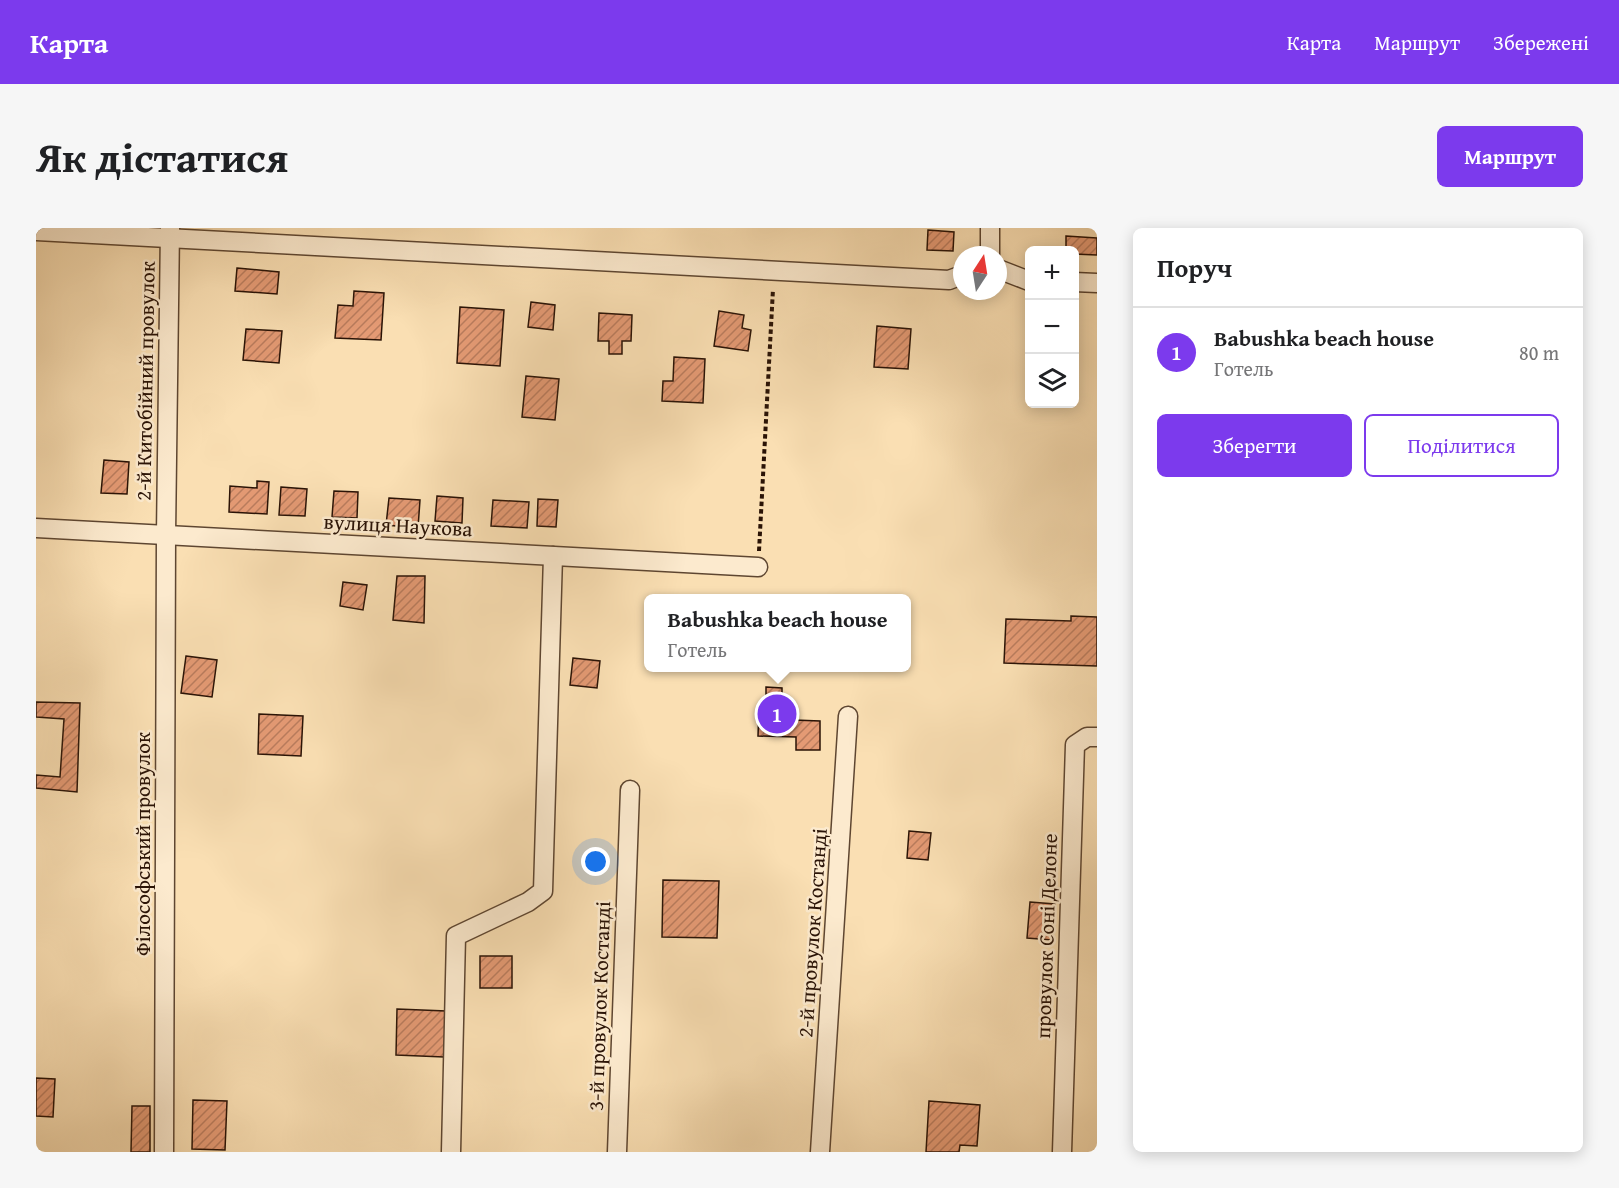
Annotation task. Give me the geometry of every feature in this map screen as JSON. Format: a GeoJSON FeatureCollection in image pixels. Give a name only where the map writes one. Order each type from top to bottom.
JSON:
{"type":"FeatureCollection","features":[{"type":"Feature","properties":{"kind":"street"},"geometry":{"type":"LineString","coordinates":[[990,228],[990,246]]}},
{"type":"Feature","properties":{"kind":"street"},"geometry":{"type":"LineString","coordinates":[[36,231],[170,232],[774,272],[953,278]]}},
{"type":"Feature","properties":{"kind":"street","name":"2-й Китобійний провулок"},"geometry":{"type":"LineString","coordinates":[[166,535],[170,232]]}},
{"type":"Feature","properties":{"kind":"street"},"geometry":{"type":"LineString","coordinates":[[1007,272],[1025,279]]}},
{"type":"Feature","properties":{"kind":"street"},"geometry":{"type":"LineString","coordinates":[[1079,282],[1097,283]]}},
{"type":"Feature","properties":{"kind":"street","name":"вулиця Наукова"},"geometry":{"type":"LineString","coordinates":[[36,528],[758,567]]}},
{"type":"Feature","properties":{"kind":"street","name":"Філософський провулок"},"geometry":{"type":"LineString","coordinates":[[164,1152],[166,535]]}},
{"type":"Feature","properties":{"kind":"street"},"geometry":{"type":"LineString","coordinates":[[451,1152],[456,936],[528,902],[543,891],[553,556]]}},
{"type":"Feature","properties":{"kind":"street","name":"2-й провулок Костанді"},"geometry":{"type":"LineString","coordinates":[[820,1152],[848,716]]}},
{"type":"Feature","properties":{"kind":"street","name":"провулок Соні Делоне"},"geometry":{"type":"LineString","coordinates":[[1062,1152],[1075,746],[1087,737],[1097,737]]}},
{"type":"Feature","properties":{"kind":"street","name":"3-й провулок Костанді"},"geometry":{"type":"LineString","coordinates":[[616,1152],[630,790]]}},
{"type":"Feature","properties":{"kind":"path"},"geometry":{"type":"LineString","coordinates":[[758,567],[774,272]]}},
{"type":"Feature","properties":{"kind":"building"},"geometry":{"type":"Polygon","coordinates":[[[928,230],[954,232],[953,251],[927,250],[928,230]]]}},
{"type":"Feature","properties":{"kind":"building"},"geometry":{"type":"Polygon","coordinates":[[[1066,236],[1097,238],[1097,255],[1079,254],[1079,246],[1066,246],[1066,236]]]}},
{"type":"Feature","properties":{"kind":"building"},"geometry":{"type":"Polygon","coordinates":[[[237,268],[279,272],[277,294],[235,291],[237,268]]]}},
{"type":"Feature","properties":{"kind":"building"},"geometry":{"type":"Polygon","coordinates":[[[354,291],[384,293],[381,340],[335,338],[338,305],[353,306],[354,291]]]}},
{"type":"Feature","properties":{"kind":"building"},"geometry":{"type":"Polygon","coordinates":[[[531,302],[555,305],[553,330],[528,327],[531,302]]]}},
{"type":"Feature","properties":{"kind":"building"},"geometry":{"type":"Polygon","coordinates":[[[460,307],[504,310],[500,366],[457,363],[460,307]]]}},
{"type":"Feature","properties":{"kind":"building"},"geometry":{"type":"Polygon","coordinates":[[[719,311],[744,315],[742,328],[751,330],[748,351],[714,346],[719,311]]]}},
{"type":"Feature","properties":{"kind":"building"},"geometry":{"type":"Polygon","coordinates":[[[599,313],[632,315],[631,341],[622,341],[622,354],[609,354],[609,341],[598,341],[599,313]]]}},
{"type":"Feature","properties":{"kind":"building"},"geometry":{"type":"Polygon","coordinates":[[[877,326],[911,329],[908,369],[874,367],[877,326]]]}},
{"type":"Feature","properties":{"kind":"building"},"geometry":{"type":"Polygon","coordinates":[[[246,329],[282,331],[279,363],[243,360],[246,329]]]}},
{"type":"Feature","properties":{"kind":"building"},"geometry":{"type":"Polygon","coordinates":[[[674,357],[705,359],[703,403],[662,401],[663,381],[673,381],[674,357]]]}},
{"type":"Feature","properties":{"kind":"building"},"geometry":{"type":"Polygon","coordinates":[[[526,376],[559,379],[555,420],[522,417],[526,376]]]}},
{"type":"Feature","properties":{"kind":"building"},"geometry":{"type":"Polygon","coordinates":[[[104,460],[129,462],[127,494],[101,493],[104,460]]]}},
{"type":"Feature","properties":{"kind":"building"},"geometry":{"type":"Polygon","coordinates":[[[257,481],[269,482],[267,514],[229,512],[230,486],[257,488],[257,481]]]}},
{"type":"Feature","properties":{"kind":"building"},"geometry":{"type":"Polygon","coordinates":[[[281,487],[307,489],[305,516],[279,515],[281,487]]]}},
{"type":"Feature","properties":{"kind":"building"},"geometry":{"type":"Polygon","coordinates":[[[334,491],[358,492],[357,518],[332,517],[334,491]]]}},
{"type":"Feature","properties":{"kind":"building"},"geometry":{"type":"Polygon","coordinates":[[[437,496],[463,498],[462,523],[435,521],[437,496]]]}},
{"type":"Feature","properties":{"kind":"building"},"geometry":{"type":"Polygon","coordinates":[[[389,498],[420,500],[418,528],[386,525],[389,498]]]}},
{"type":"Feature","properties":{"kind":"building"},"geometry":{"type":"Polygon","coordinates":[[[538,499],[558,500],[556,527],[537,526],[538,499]]]}},
{"type":"Feature","properties":{"kind":"building"},"geometry":{"type":"Polygon","coordinates":[[[493,500],[529,502],[527,528],[491,526],[493,500]]]}},
{"type":"Feature","properties":{"kind":"building"},"geometry":{"type":"Polygon","coordinates":[[[397,576],[425,576],[424,623],[393,620],[397,576]]]}},
{"type":"Feature","properties":{"kind":"building"},"geometry":{"type":"Polygon","coordinates":[[[343,582],[367,585],[363,610],[340,606],[343,582]]]}},
{"type":"Feature","properties":{"kind":"building"},"geometry":{"type":"Polygon","coordinates":[[[1071,616],[1097,617],[1097,666],[1004,663],[1006,619],[1071,621],[1071,616]]]}},
{"type":"Feature","properties":{"kind":"building"},"geometry":{"type":"Polygon","coordinates":[[[186,656],[217,660],[212,697],[181,693],[186,656]]]}},
{"type":"Feature","properties":{"kind":"building"},"geometry":{"type":"Polygon","coordinates":[[[573,658],[600,661],[597,688],[570,685],[573,658]]]}},
{"type":"Feature","properties":{"kind":"building"},"geometry":{"type":"Polygon","coordinates":[[[766,687],[782,688],[782,703],[794,704],[794,720],[820,721],[820,750],[796,750],[796,737],[758,736],[759,708],[766,708],[766,687]]]}},
{"type":"Feature","properties":{"kind":"building"},"geometry":{"type":"Polygon","coordinates":[[[36,702],[80,703],[77,792],[36,788],[36,775],[60,777],[64,719],[36,717],[36,702]]]}},
{"type":"Feature","properties":{"kind":"building"},"geometry":{"type":"Polygon","coordinates":[[[259,714],[303,716],[301,756],[258,754],[259,714]]]}},
{"type":"Feature","properties":{"kind":"building"},"geometry":{"type":"Polygon","coordinates":[[[909,831],[931,833],[928,860],[907,858],[909,831]]]}},
{"type":"Feature","properties":{"kind":"building"},"geometry":{"type":"Polygon","coordinates":[[[663,880],[719,881],[717,938],[662,937],[663,880]]]}},
{"type":"Feature","properties":{"kind":"building"},"geometry":{"type":"Polygon","coordinates":[[[1030,902],[1055,904],[1052,940],[1027,938],[1030,902]]]}},
{"type":"Feature","properties":{"kind":"building"},"geometry":{"type":"Polygon","coordinates":[[[480,956],[512,956],[512,988],[480,988],[480,956]]]}},
{"type":"Feature","properties":{"kind":"building"},"geometry":{"type":"Polygon","coordinates":[[[397,1009],[446,1011],[444,1057],[396,1055],[397,1009]]]}},
{"type":"Feature","properties":{"kind":"building"},"geometry":{"type":"Polygon","coordinates":[[[36,1078],[55,1079],[53,1117],[36,1116],[36,1078]]]}},
{"type":"Feature","properties":{"kind":"building"},"geometry":{"type":"Polygon","coordinates":[[[193,1100],[227,1101],[225,1150],[192,1149],[193,1100]]]}},
{"type":"Feature","properties":{"kind":"building"},"geometry":{"type":"Polygon","coordinates":[[[929,1101],[980,1105],[977,1146],[960,1145],[959,1152],[926,1152],[929,1101]]]}},
{"type":"Feature","properties":{"kind":"building"},"geometry":{"type":"Polygon","coordinates":[[[132,1106],[150,1106],[150,1152],[131,1152],[132,1106]]]}},
{"type":"Feature","properties":{"kind":"place","name":"Babushka beach house"},"geometry":{"type":"Point","coordinates":[777,714]}}]}
